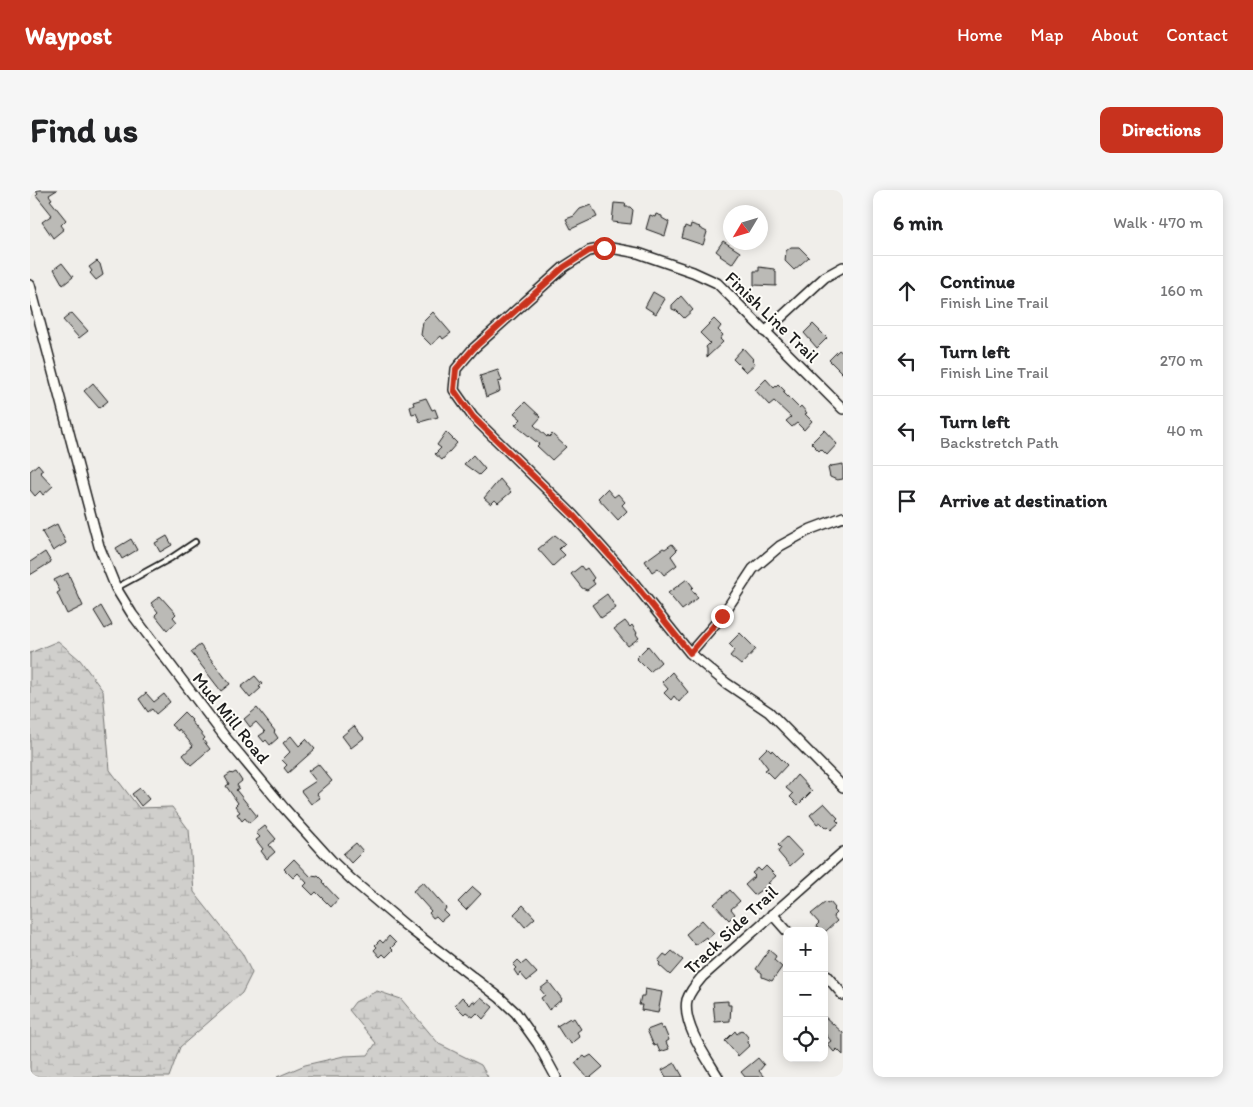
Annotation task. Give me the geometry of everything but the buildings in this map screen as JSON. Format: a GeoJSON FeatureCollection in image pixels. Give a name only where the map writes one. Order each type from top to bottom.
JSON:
{"type":"FeatureCollection","features":[{"type":"Feature","properties":{"kind":"street","name":"Finish Line Trail"},"geometry":{"type":"LineString","coordinates":[[843,409],[717,284],[693,272],[638,253],[604,248],[589,251],[564,267],[473,349],[456,369],[454,390],[473,417],[573,515],[634,583],[690,653],[726,683],[769,712],[843,787]]}},
{"type":"Feature","properties":{"kind":"street"},"geometry":{"type":"LineString","coordinates":[[765,332],[825,277],[843,268]]}},
{"type":"Feature","properties":{"kind":"street","name":"Mud Mill Road"},"geometry":{"type":"LineString","coordinates":[[30,284],[99,546],[116,588],[138,622],[225,737],[325,854],[352,880],[406,925],[500,998],[526,1025],[556,1077]]}},
{"type":"Feature","properties":{"kind":"street"},"geometry":{"type":"LineString","coordinates":[[690,653],[722,616],[754,569],[780,546],[811,530],[843,517]]}},
{"type":"Feature","properties":{"kind":"street","name":"Track Side Trail"},"geometry":{"type":"LineString","coordinates":[[718,1077],[691,1030],[687,1002],[692,989],[702,977],[843,852]]}},
{"type":"Feature","properties":{"kind":"street"},"geometry":{"type":"LineString","coordinates":[[772,914],[783,927]]}},
{"type":"Feature","properties":{"kind":"street"},"geometry":{"type":"LineString","coordinates":[[828,978],[843,995]]}},
{"type":"Feature","properties":{"kind":"lane"},"geometry":{"type":"LineString","coordinates":[[116,588],[171,558],[195,542]]}},
{"type":"Feature","properties":{"kind":"green space"},"geometry":{"type":"Polygon","coordinates":[[[58,641],[80,660],[103,691],[110,770],[139,808],[172,807],[189,830],[194,892],[242,953],[252,973],[242,993],[180,1047],[169,1077],[30,1077],[30,653],[58,641]]]}},
{"type":"Feature","properties":{"kind":"green space"},"geometry":{"type":"Polygon","coordinates":[[[377,991],[401,999],[439,1044],[481,1065],[488,1077],[277,1077],[305,1065],[344,1056],[368,1055],[376,1043],[349,1010],[355,1002],[377,991]]]}},
{"type":"Feature","properties":{"kind":"route"},"geometry":{"type":"LineString","coordinates":[[604,248],[589,251],[564,267],[473,349],[456,369],[454,390],[473,417],[573,515],[634,583],[690,653],[722,616]]}}]}
